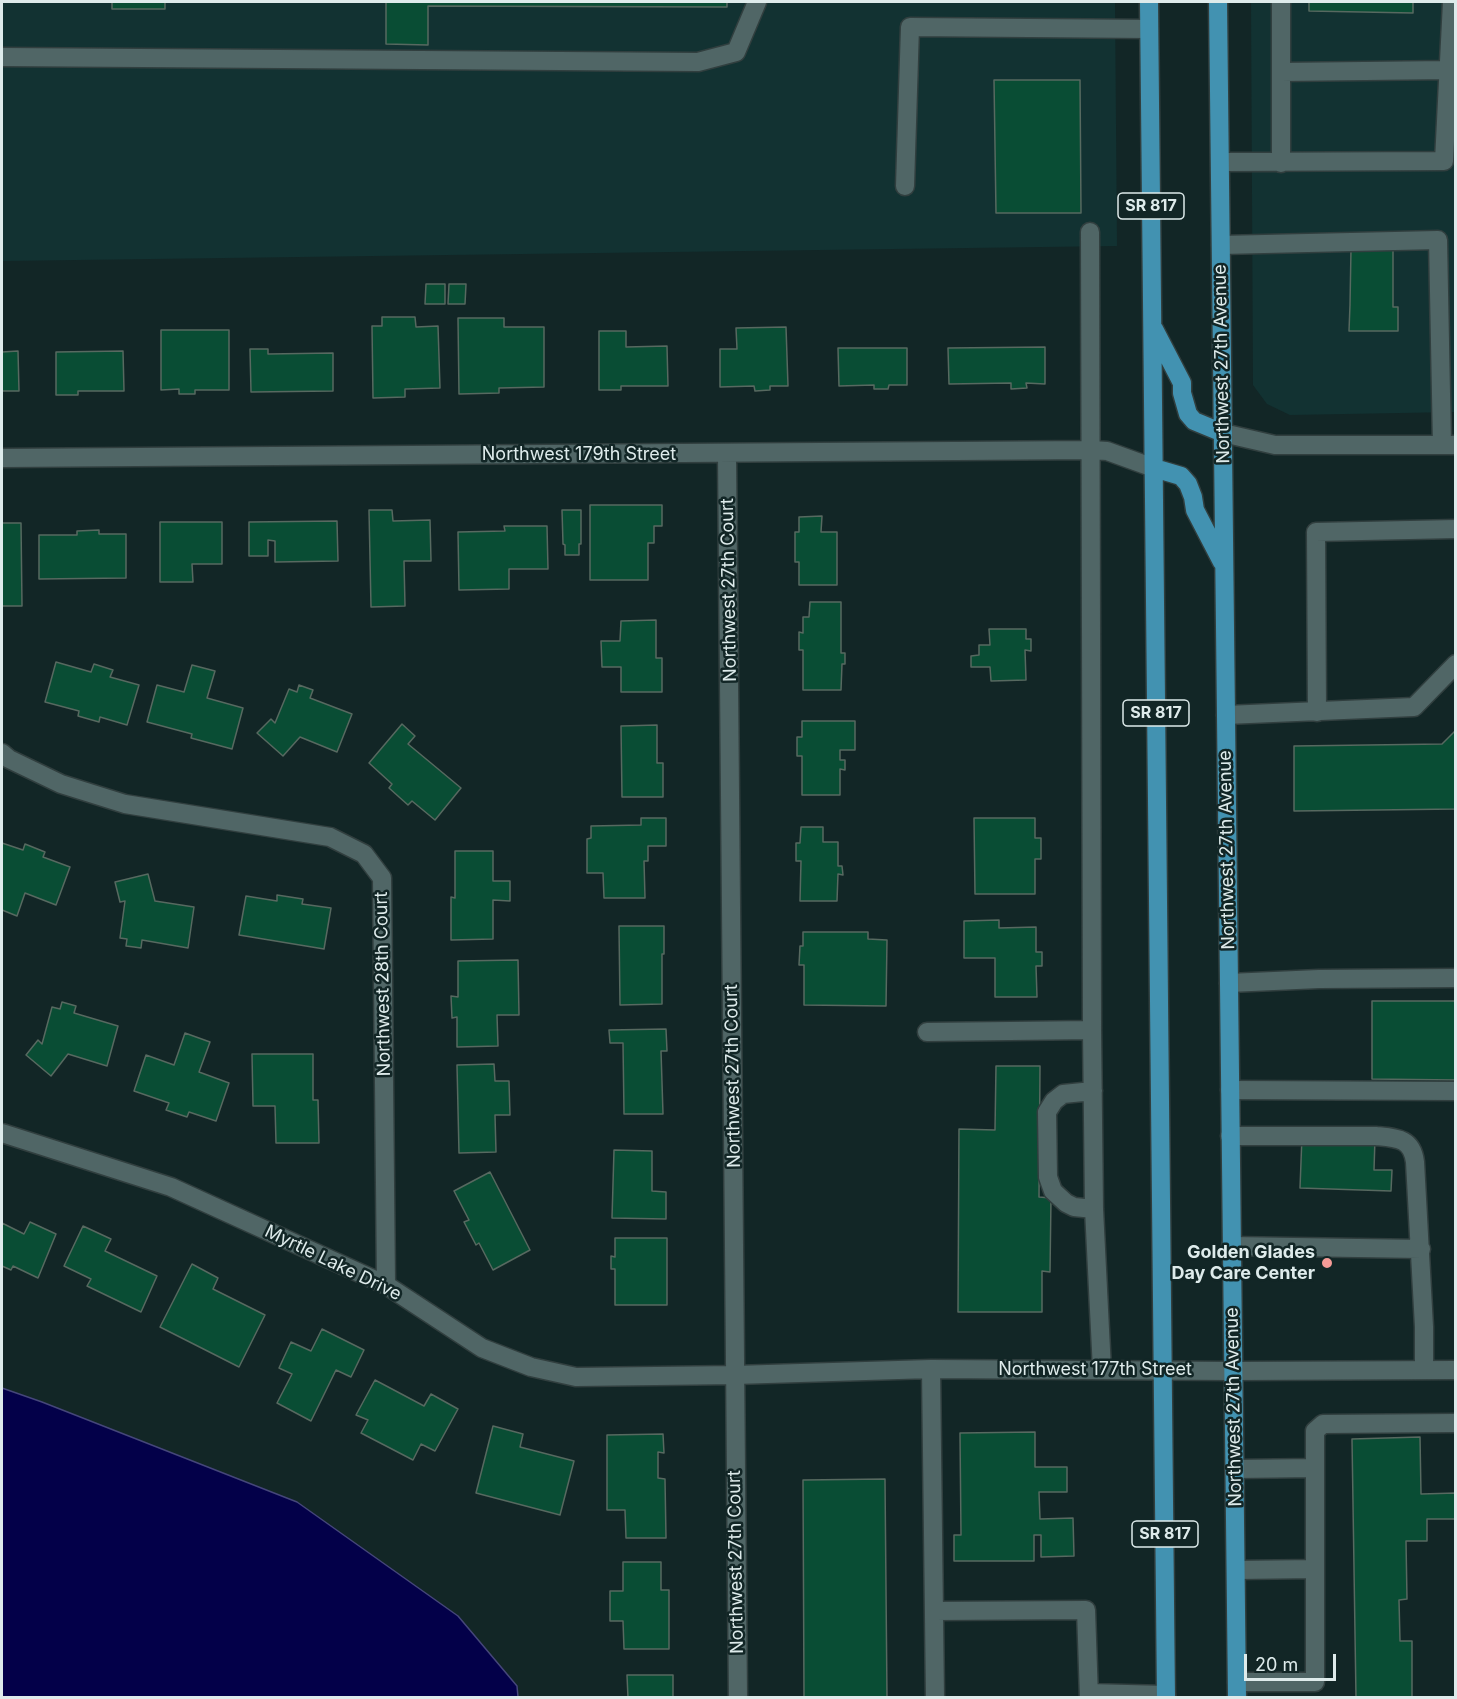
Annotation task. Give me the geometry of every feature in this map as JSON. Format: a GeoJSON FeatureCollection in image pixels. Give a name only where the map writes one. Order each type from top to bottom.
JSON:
{"type":"FeatureCollection","features":[{"type":"Feature","properties":{"kind":"main road","name":"SR 817"},"geometry":{"type":"LineString","coordinates":[[1149,2],[1166,1696]]}},
{"type":"Feature","properties":{"kind":"main road","name":"Northwest 27th Avenue"},"geometry":{"type":"LineString","coordinates":[[1218,2],[1237,1690]]}},
{"type":"Feature","properties":{"kind":"main road"},"geometry":{"type":"LineString","coordinates":[[1152,326],[1182,383],[1182,393],[1188,414],[1194,421],[1223,434]]}},
{"type":"Feature","properties":{"kind":"main road"},"geometry":{"type":"LineString","coordinates":[[1154,468],[1180,476],[1188,484],[1195,510],[1224,566]]}},
{"type":"Feature","properties":{"kind":"street"},"geometry":{"type":"LineString","coordinates":[[2,57],[698,62],[736,52],[758,2]]}},
{"type":"Feature","properties":{"kind":"street"},"geometry":{"type":"LineString","coordinates":[[1281,2],[1281,163]]}},
{"type":"Feature","properties":{"kind":"street"},"geometry":{"type":"LineString","coordinates":[[1221,162],[1444,161],[1452,2]]}},
{"type":"Feature","properties":{"kind":"street"},"geometry":{"type":"LineString","coordinates":[[905,186],[910,27],[1149,29]]}},
{"type":"Feature","properties":{"kind":"street"},"geometry":{"type":"LineString","coordinates":[[1281,72],[1448,70]]}},
{"type":"Feature","properties":{"kind":"street"},"geometry":{"type":"LineString","coordinates":[[1090,232],[1092,1030],[1094,1209],[1102,1370]]}},
{"type":"Feature","properties":{"kind":"street"},"geometry":{"type":"LineString","coordinates":[[1221,245],[1438,240],[1449,445],[1275,445],[1223,434]]}},
{"type":"Feature","properties":{"kind":"street","name":"Northwest 179th Street"},"geometry":{"type":"LineString","coordinates":[[2,458],[1091,450],[1107,451],[1154,468]]}},
{"type":"Feature","properties":{"kind":"street","name":"Northwest 27th Court"},"geometry":{"type":"LineString","coordinates":[[727,454],[738,1698]]}},
{"type":"Feature","properties":{"kind":"street"},"geometry":{"type":"LineString","coordinates":[[1317,712],[1316,532],[1455,529]]}},
{"type":"Feature","properties":{"kind":"street"},"geometry":{"type":"LineString","coordinates":[[1226,715],[1414,707],[1455,664]]}},
{"type":"Feature","properties":{"kind":"street","name":"Northwest 28th Court"},"geometry":{"type":"LineString","coordinates":[[2,753],[9,759],[61,784],[125,804],[330,837],[364,854],[382,878],[386,1285]]}},
{"type":"Feature","properties":{"kind":"street"},"geometry":{"type":"LineString","coordinates":[[1229,983],[1319,979],[1455,978]]}},
{"type":"Feature","properties":{"kind":"street"},"geometry":{"type":"LineString","coordinates":[[927,1032],[1092,1030]]}},
{"type":"Feature","properties":{"kind":"street"},"geometry":{"type":"LineString","coordinates":[[1230,1090],[1455,1091]]}},
{"type":"Feature","properties":{"kind":"street"},"geometry":{"type":"LineString","coordinates":[[1093,1092],[1064,1095],[1054,1101],[1047,1112],[1048,1177],[1053,1191],[1074,1207],[1094,1209]]}},
{"type":"Feature","properties":{"kind":"street","name":"Myrtle Lake Drive"},"geometry":{"type":"LineString","coordinates":[[2,1133],[171,1187],[386,1285],[482,1348],[531,1367],[576,1377],[735,1376]]}},
{"type":"Feature","properties":{"kind":"street"},"geometry":{"type":"LineString","coordinates":[[1230,1136],[1376,1136],[1398,1139],[1410,1146],[1414,1152],[1421,1249],[1424,1370]]}},
{"type":"Feature","properties":{"kind":"street"},"geometry":{"type":"LineString","coordinates":[[1231,1246],[1421,1249]]}},
{"type":"Feature","properties":{"kind":"street"},"geometry":{"type":"LineString","coordinates":[[931,1369],[935,1698]]}},
{"type":"Feature","properties":{"kind":"street","name":"Northwest 177th Street"},"geometry":{"type":"LineString","coordinates":[[735,1376],[931,1369],[1455,1370]]}},
{"type":"Feature","properties":{"kind":"street"},"geometry":{"type":"LineString","coordinates":[[1237,1690],[1315,1682],[1315,1431],[1323,1424],[1455,1423]]}},
{"type":"Feature","properties":{"kind":"street"},"geometry":{"type":"LineString","coordinates":[[1235,1469],[1315,1468]]}},
{"type":"Feature","properties":{"kind":"street"},"geometry":{"type":"LineString","coordinates":[[1236,1570],[1315,1569]]}},
{"type":"Feature","properties":{"kind":"street"},"geometry":{"type":"LineString","coordinates":[[934,1611],[1086,1610],[1089,1696],[1166,1696]]}},
{"type":"Feature","properties":{"kind":"shaded area"},"geometry":{"type":"Polygon","coordinates":[[[2,2],[1115,2],[1117,246],[2,261],[2,2]]]}},
{"type":"Feature","properties":{"kind":"shaded area"},"geometry":{"type":"Polygon","coordinates":[[[1251,2],[1455,2],[1455,412],[1290,415],[1267,404],[1253,385],[1251,2]]]}},
{"type":"Feature","properties":{"kind":"shaded area"},"geometry":{"type":"Polygon","coordinates":[[[2,1388],[297,1502],[458,1616],[517,1686],[518,1697],[2,1697],[2,1388]]]}},
{"type":"Feature","properties":{"kind":"building"},"geometry":{"type":"Polygon","coordinates":[[[112,2],[165,2],[165,9],[112,9],[112,2]]]}},
{"type":"Feature","properties":{"kind":"building"},"geometry":{"type":"Polygon","coordinates":[[[386,2],[727,2],[727,7],[428,6],[428,45],[386,44],[386,2]]]}},
{"type":"Feature","properties":{"kind":"building"},"geometry":{"type":"Polygon","coordinates":[[[1309,2],[1413,2],[1413,13],[1309,11],[1309,2]]]}},
{"type":"Feature","properties":{"kind":"building"},"geometry":{"type":"Polygon","coordinates":[[[994,80],[1080,80],[1081,213],[996,213],[994,80]]]}},
{"type":"Feature","properties":{"kind":"building"},"geometry":{"type":"Polygon","coordinates":[[[1351,249],[1393,249],[1393,307],[1398,307],[1398,331],[1349,331],[1351,249]]]}},
{"type":"Feature","properties":{"kind":"building"},"geometry":{"type":"Polygon","coordinates":[[[426,284],[445,284],[445,304],[425,304],[426,284]]]}},
{"type":"Feature","properties":{"kind":"building"},"geometry":{"type":"Polygon","coordinates":[[[449,284],[466,284],[465,304],[448,304],[449,284]]]}},
{"type":"Feature","properties":{"kind":"building"},"geometry":{"type":"Polygon","coordinates":[[[382,317],[415,317],[416,327],[438,326],[440,388],[405,389],[405,397],[373,398],[372,326],[382,326],[382,317]]]}},
{"type":"Feature","properties":{"kind":"building"},"geometry":{"type":"Polygon","coordinates":[[[458,318],[504,318],[504,327],[544,327],[544,387],[499,388],[499,393],[459,394],[458,318]]]}},
{"type":"Feature","properties":{"kind":"building"},"geometry":{"type":"Polygon","coordinates":[[[786,327],[788,386],[770,386],[770,390],[755,391],[754,386],[720,387],[720,349],[737,349],[736,328],[786,327]]]}},
{"type":"Feature","properties":{"kind":"building"},"geometry":{"type":"Polygon","coordinates":[[[161,330],[229,330],[229,390],[195,390],[195,394],[179,394],[179,389],[161,390],[161,330]]]}},
{"type":"Feature","properties":{"kind":"building"},"geometry":{"type":"Polygon","coordinates":[[[599,331],[626,331],[626,347],[667,346],[668,386],[621,386],[621,390],[599,390],[599,331]]]}},
{"type":"Feature","properties":{"kind":"building"},"geometry":{"type":"Polygon","coordinates":[[[1045,347],[1045,384],[1026,383],[1027,388],[1011,389],[1011,383],[949,384],[948,348],[1045,347]]]}},
{"type":"Feature","properties":{"kind":"building"},"geometry":{"type":"Polygon","coordinates":[[[838,348],[907,348],[907,385],[889,385],[888,389],[874,389],[874,385],[839,386],[838,348]]]}},
{"type":"Feature","properties":{"kind":"building"},"geometry":{"type":"Polygon","coordinates":[[[250,349],[268,349],[268,354],[333,353],[333,391],[251,392],[250,349]]]}},
{"type":"Feature","properties":{"kind":"building"},"geometry":{"type":"Polygon","coordinates":[[[18,351],[19,391],[2,391],[2,352],[18,351]]]}},
{"type":"Feature","properties":{"kind":"building"},"geometry":{"type":"Polygon","coordinates":[[[123,351],[124,391],[78,391],[78,395],[56,395],[56,352],[123,351]]]}},
{"type":"Feature","properties":{"kind":"building"},"geometry":{"type":"Polygon","coordinates":[[[590,505],[662,505],[662,526],[654,526],[654,543],[648,543],[648,580],[590,580],[590,505]]]}},
{"type":"Feature","properties":{"kind":"building"},"geometry":{"type":"Polygon","coordinates":[[[369,510],[392,510],[393,521],[430,520],[431,561],[404,561],[405,606],[371,607],[369,510]]]}},
{"type":"Feature","properties":{"kind":"building"},"geometry":{"type":"Polygon","coordinates":[[[562,510],[581,510],[579,555],[565,555],[562,510]]]}},
{"type":"Feature","properties":{"kind":"building"},"geometry":{"type":"Polygon","coordinates":[[[822,516],[821,532],[837,532],[837,585],[799,585],[799,562],[795,562],[795,532],[799,532],[799,517],[822,516]]]}},
{"type":"Feature","properties":{"kind":"building"},"geometry":{"type":"Polygon","coordinates":[[[337,521],[338,561],[275,562],[275,541],[268,540],[268,556],[249,556],[249,522],[337,521]]]}},
{"type":"Feature","properties":{"kind":"building"},"geometry":{"type":"Polygon","coordinates":[[[160,522],[222,522],[222,564],[192,564],[193,582],[160,582],[160,522]]]}},
{"type":"Feature","properties":{"kind":"building"},"geometry":{"type":"Polygon","coordinates":[[[2,523],[21,523],[22,606],[2,606],[2,523]]]}},
{"type":"Feature","properties":{"kind":"building"},"geometry":{"type":"Polygon","coordinates":[[[504,526],[547,526],[548,569],[509,569],[509,589],[459,590],[458,532],[505,531],[504,526]]]}},
{"type":"Feature","properties":{"kind":"building"},"geometry":{"type":"Polygon","coordinates":[[[99,530],[99,534],[126,534],[126,578],[39,579],[39,535],[77,535],[77,531],[99,530]]]}},
{"type":"Feature","properties":{"kind":"building"},"geometry":{"type":"Polygon","coordinates":[[[810,602],[841,602],[841,653],[845,653],[845,664],[842,664],[841,690],[803,690],[803,650],[799,650],[799,632],[803,633],[803,617],[809,617],[810,602]]]}},
{"type":"Feature","properties":{"kind":"building"},"geometry":{"type":"Polygon","coordinates":[[[656,620],[656,658],[662,658],[662,692],[621,692],[621,667],[602,667],[601,641],[620,641],[621,621],[656,620]]]}},
{"type":"Feature","properties":{"kind":"building"},"geometry":{"type":"Polygon","coordinates":[[[989,629],[1026,629],[1026,639],[1031,639],[1031,651],[1025,650],[1026,680],[991,681],[990,667],[971,667],[971,656],[979,655],[979,645],[990,645],[989,629]]]}},
{"type":"Feature","properties":{"kind":"building"},"geometry":{"type":"Polygon","coordinates":[[[56,662],[91,672],[94,664],[113,670],[110,677],[139,685],[127,725],[100,717],[99,722],[78,716],[79,711],[45,702],[56,662]]]}},
{"type":"Feature","properties":{"kind":"building"},"geometry":{"type":"Polygon","coordinates":[[[192,665],[215,671],[207,698],[243,708],[232,749],[191,738],[192,734],[147,722],[157,685],[184,692],[192,665]]]}},
{"type":"Feature","properties":{"kind":"building"},"geometry":{"type":"Polygon","coordinates":[[[299,685],[313,690],[310,698],[352,714],[337,752],[300,737],[283,756],[257,733],[271,719],[275,723],[289,689],[297,692],[299,685]]]}},
{"type":"Feature","properties":{"kind":"building"},"geometry":{"type":"Polygon","coordinates":[[[802,721],[855,721],[855,750],[840,750],[840,760],[845,760],[845,770],[840,769],[840,795],[802,795],[802,756],[797,756],[797,737],[802,737],[802,721]]]}},
{"type":"Feature","properties":{"kind":"building"},"geometry":{"type":"Polygon","coordinates":[[[402,724],[415,736],[408,744],[461,788],[435,820],[412,801],[408,805],[389,788],[392,784],[369,763],[402,724]]]}},
{"type":"Feature","properties":{"kind":"building"},"geometry":{"type":"Polygon","coordinates":[[[657,725],[657,763],[663,763],[663,797],[622,797],[621,726],[657,725]]]}},
{"type":"Feature","properties":{"kind":"building"},"geometry":{"type":"Polygon","coordinates":[[[1456,730],[1456,809],[1294,811],[1294,746],[1442,744],[1456,730]]]}},
{"type":"Feature","properties":{"kind":"building"},"geometry":{"type":"Polygon","coordinates":[[[641,818],[666,818],[666,846],[648,846],[648,861],[644,861],[645,898],[604,898],[603,873],[587,873],[587,839],[591,838],[591,826],[641,825],[641,818]]]}},
{"type":"Feature","properties":{"kind":"building"},"geometry":{"type":"Polygon","coordinates":[[[974,818],[1035,818],[1035,838],[1041,838],[1041,859],[1035,859],[1035,894],[975,894],[974,818]]]}},
{"type":"Feature","properties":{"kind":"building"},"geometry":{"type":"Polygon","coordinates":[[[801,827],[823,827],[823,842],[838,842],[838,866],[842,866],[843,875],[838,874],[837,901],[800,901],[801,861],[796,861],[796,843],[800,843],[801,827]]]}},
{"type":"Feature","properties":{"kind":"building"},"geometry":{"type":"Polygon","coordinates":[[[2,843],[23,850],[25,844],[45,852],[43,857],[70,867],[56,905],[25,893],[17,916],[2,910],[2,843]]]}},
{"type":"Feature","properties":{"kind":"building"},"geometry":{"type":"Polygon","coordinates":[[[455,851],[493,851],[493,881],[510,881],[510,901],[493,900],[493,939],[451,940],[451,897],[455,898],[455,851]]]}},
{"type":"Feature","properties":{"kind":"building"},"geometry":{"type":"Polygon","coordinates":[[[148,874],[155,901],[194,907],[188,948],[142,940],[141,948],[126,946],[127,939],[120,938],[125,901],[120,902],[115,882],[148,874]]]}},
{"type":"Feature","properties":{"kind":"building"},"geometry":{"type":"Polygon","coordinates":[[[277,895],[303,899],[302,904],[331,908],[324,949],[239,935],[246,896],[277,901],[277,895]]]}},
{"type":"Feature","properties":{"kind":"building"},"geometry":{"type":"Polygon","coordinates":[[[999,920],[999,928],[1036,927],[1036,952],[1042,952],[1042,966],[1036,966],[1037,997],[995,997],[995,958],[964,958],[964,921],[999,920]]]}},
{"type":"Feature","properties":{"kind":"building"},"geometry":{"type":"Polygon","coordinates":[[[619,926],[664,926],[662,1004],[620,1005],[619,926]]]}},
{"type":"Feature","properties":{"kind":"building"},"geometry":{"type":"Polygon","coordinates":[[[803,932],[868,932],[868,939],[887,940],[886,1006],[804,1005],[804,965],[799,965],[803,932]]]}},
{"type":"Feature","properties":{"kind":"building"},"geometry":{"type":"Polygon","coordinates":[[[518,960],[519,1015],[497,1015],[498,1046],[457,1047],[457,1017],[452,1018],[451,996],[458,997],[458,961],[518,960]]]}},
{"type":"Feature","properties":{"kind":"building"},"geometry":{"type":"Polygon","coordinates":[[[1372,1001],[1456,1001],[1456,1080],[1372,1079],[1372,1001]]]}},
{"type":"Feature","properties":{"kind":"building"},"geometry":{"type":"Polygon","coordinates":[[[62,1002],[76,1006],[74,1013],[118,1026],[107,1066],[68,1054],[51,1076],[26,1055],[38,1040],[42,1044],[52,1007],[60,1009],[62,1002]]]}},
{"type":"Feature","properties":{"kind":"building"},"geometry":{"type":"Polygon","coordinates":[[[666,1029],[667,1051],[661,1051],[663,1114],[624,1114],[623,1043],[610,1043],[609,1030],[666,1029]]]}},
{"type":"Feature","properties":{"kind":"building"},"geometry":{"type":"Polygon","coordinates":[[[185,1033],[210,1042],[199,1072],[229,1083],[216,1121],[189,1112],[187,1117],[166,1110],[169,1103],[134,1091],[146,1055],[174,1065],[185,1033]]]}},
{"type":"Feature","properties":{"kind":"building"},"geometry":{"type":"Polygon","coordinates":[[[252,1054],[313,1054],[313,1100],[318,1100],[319,1143],[276,1143],[275,1106],[253,1106],[252,1054]]]}},
{"type":"Feature","properties":{"kind":"building"},"geometry":{"type":"Polygon","coordinates":[[[494,1064],[495,1081],[509,1081],[510,1115],[495,1115],[496,1152],[459,1153],[457,1065],[494,1064]]]}},
{"type":"Feature","properties":{"kind":"building"},"geometry":{"type":"Polygon","coordinates":[[[996,1066],[1040,1066],[1039,1197],[1051,1198],[1050,1272],[1042,1271],[1042,1312],[958,1312],[959,1129],[995,1130],[996,1066]]]}},
{"type":"Feature","properties":{"kind":"building"},"geometry":{"type":"Polygon","coordinates":[[[1302,1136],[1375,1138],[1374,1170],[1392,1170],[1391,1191],[1300,1188],[1302,1136]]]}},
{"type":"Feature","properties":{"kind":"building"},"geometry":{"type":"Polygon","coordinates":[[[614,1150],[652,1151],[652,1191],[666,1192],[666,1219],[612,1218],[614,1150]]]}},
{"type":"Feature","properties":{"kind":"building"},"geometry":{"type":"Polygon","coordinates":[[[490,1172],[530,1250],[493,1270],[479,1243],[476,1245],[464,1222],[469,1220],[454,1191],[490,1172]]]}},
{"type":"Feature","properties":{"kind":"building"},"geometry":{"type":"Polygon","coordinates":[[[30,1222],[56,1234],[38,1278],[13,1266],[11,1270],[2,1266],[2,1223],[24,1234],[30,1222]]]}},
{"type":"Feature","properties":{"kind":"building"},"geometry":{"type":"Polygon","coordinates":[[[83,1226],[111,1239],[105,1251],[157,1276],[141,1312],[87,1286],[91,1279],[64,1266],[83,1226]]]}},
{"type":"Feature","properties":{"kind":"building"},"geometry":{"type":"Polygon","coordinates":[[[615,1238],[667,1238],[667,1305],[615,1305],[615,1269],[611,1269],[611,1256],[615,1257],[615,1238]]]}},
{"type":"Feature","properties":{"kind":"building"},"geometry":{"type":"Polygon","coordinates":[[[192,1264],[218,1278],[213,1289],[265,1315],[239,1367],[160,1327],[192,1264]]]}},
{"type":"Feature","properties":{"kind":"building"},"geometry":{"type":"Polygon","coordinates":[[[322,1329],[364,1350],[351,1377],[336,1370],[311,1421],[277,1403],[292,1374],[279,1368],[291,1342],[311,1351],[322,1329]]]}},
{"type":"Feature","properties":{"kind":"building"},"geometry":{"type":"Polygon","coordinates":[[[375,1380],[424,1406],[431,1394],[458,1409],[435,1451],[421,1444],[413,1460],[361,1433],[368,1420],[356,1415],[375,1380]]]}},
{"type":"Feature","properties":{"kind":"building"},"geometry":{"type":"Polygon","coordinates":[[[493,1426],[523,1434],[520,1447],[574,1461],[560,1515],[476,1493],[493,1426]]]}},
{"type":"Feature","properties":{"kind":"building"},"geometry":{"type":"Polygon","coordinates":[[[1035,1432],[1035,1467],[1067,1467],[1067,1492],[1039,1492],[1040,1519],[1073,1518],[1074,1556],[1041,1557],[1041,1535],[1034,1535],[1034,1561],[954,1561],[954,1535],[961,1535],[960,1433],[1035,1432]]]}},
{"type":"Feature","properties":{"kind":"building"},"geometry":{"type":"Polygon","coordinates":[[[663,1434],[664,1453],[658,1452],[658,1478],[665,1479],[666,1538],[626,1538],[625,1510],[607,1510],[607,1435],[663,1434]]]}},
{"type":"Feature","properties":{"kind":"building"},"geometry":{"type":"Polygon","coordinates":[[[1420,1437],[1421,1494],[1456,1493],[1456,1519],[1427,1519],[1427,1541],[1406,1541],[1407,1599],[1399,1600],[1400,1641],[1412,1641],[1412,1698],[1356,1698],[1352,1439],[1420,1437]]]}},
{"type":"Feature","properties":{"kind":"building"},"geometry":{"type":"Polygon","coordinates":[[[885,1479],[887,1698],[804,1698],[803,1480],[885,1479]]]}},
{"type":"Feature","properties":{"kind":"building"},"geometry":{"type":"Polygon","coordinates":[[[623,1562],[661,1562],[661,1590],[669,1590],[669,1649],[624,1649],[623,1621],[610,1621],[610,1591],[623,1591],[623,1562]]]}},
{"type":"Feature","properties":{"kind":"building"},"geometry":{"type":"Polygon","coordinates":[[[627,1675],[673,1675],[673,1698],[628,1698],[627,1675]]]}},
{"type":"Feature","properties":{"kind":"place","name":"Golden Glades Day Care Center"},"geometry":{"type":"Point","coordinates":[1327,1263]}}]}
